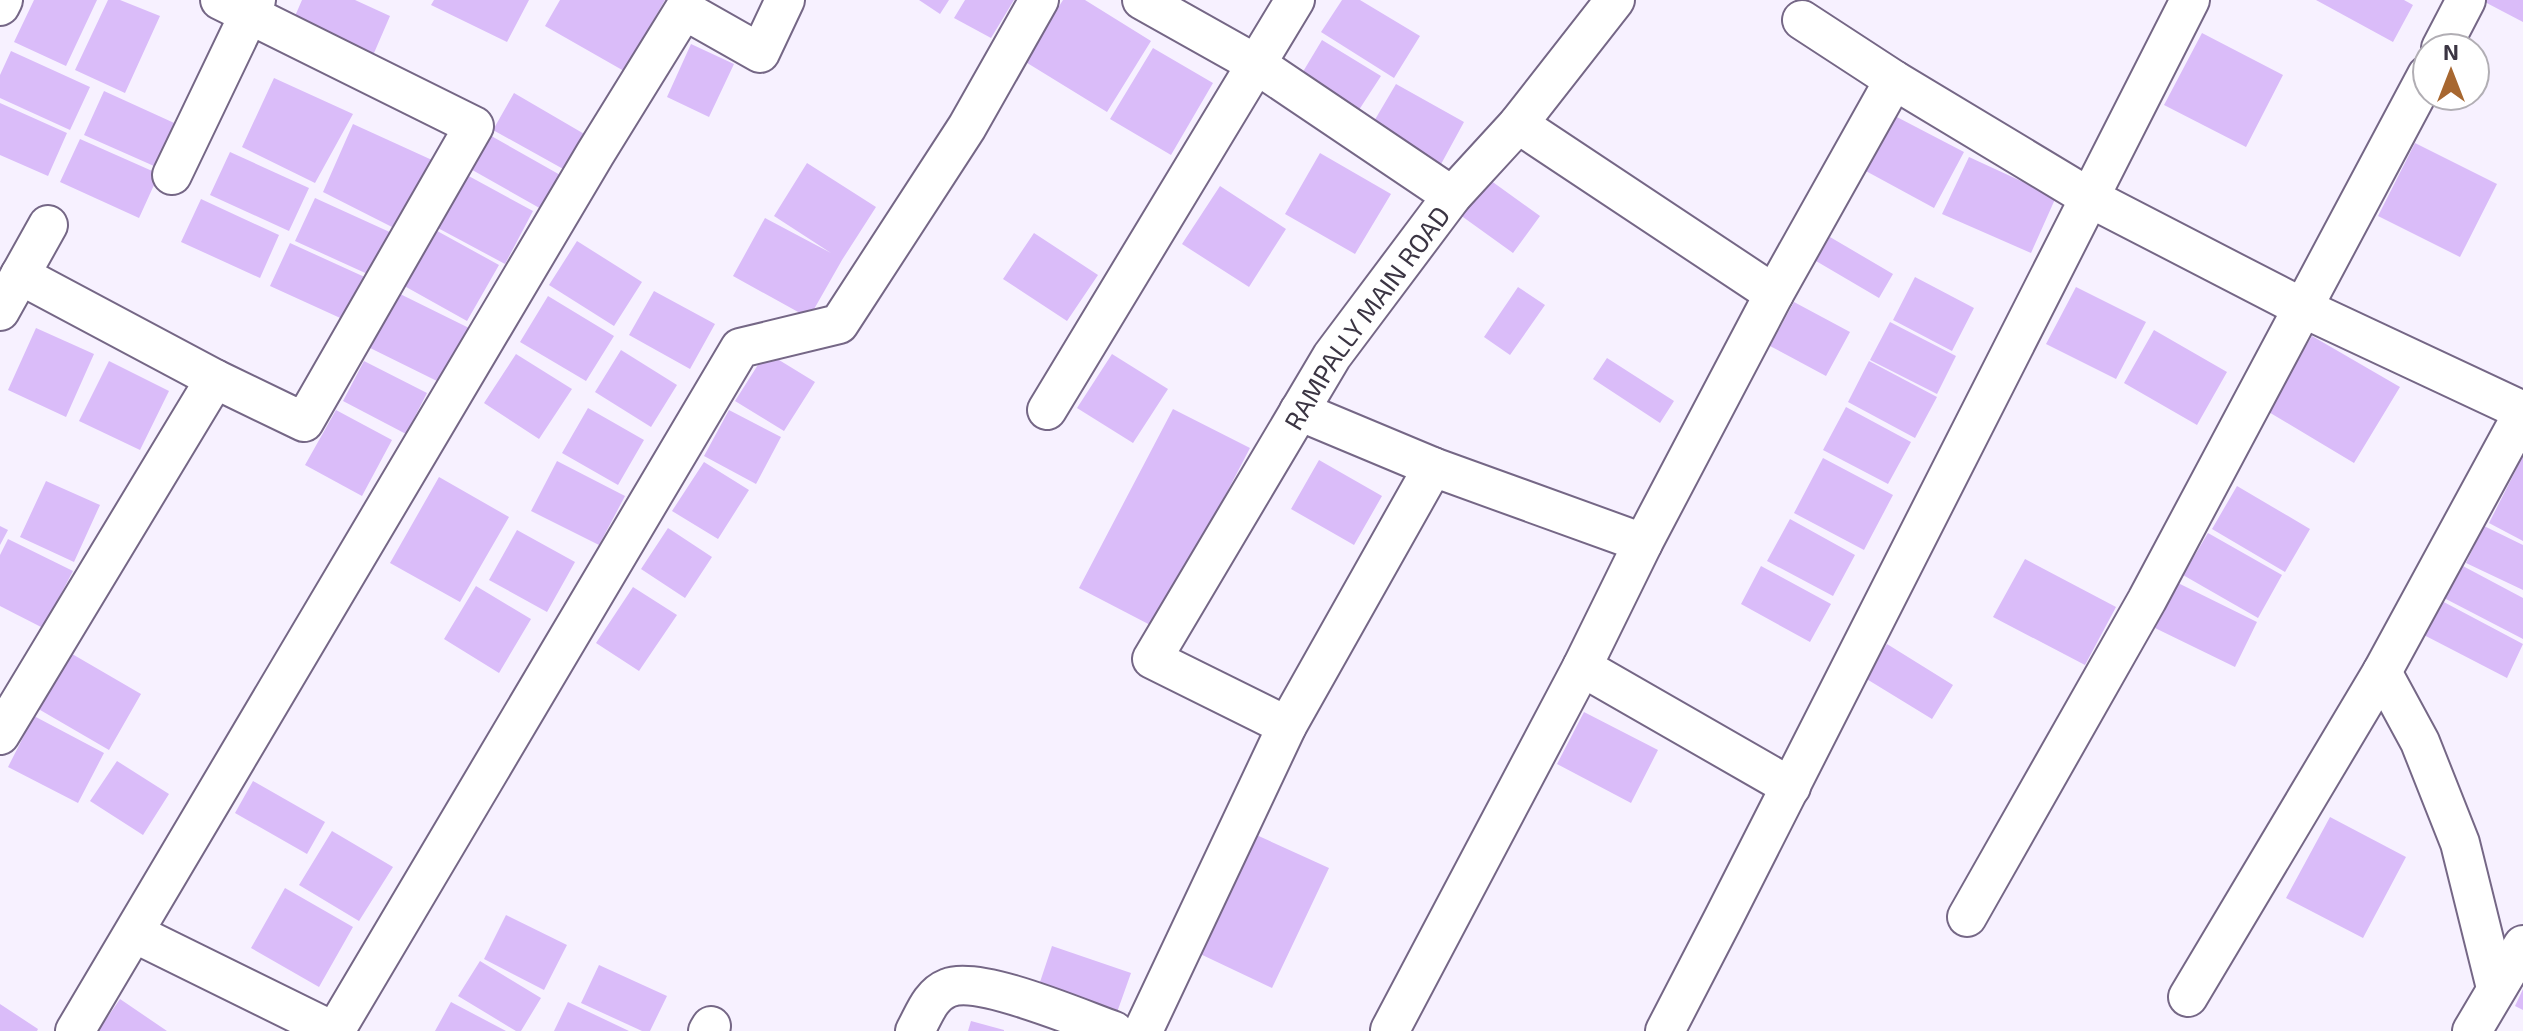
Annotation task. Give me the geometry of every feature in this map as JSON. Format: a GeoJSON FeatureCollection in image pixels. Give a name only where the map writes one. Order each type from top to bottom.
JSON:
{"type":"FeatureCollection","features":[{"type":"Feature","properties":{"kind":"street"},"geometry":{"type":"LineString","coordinates":[[0,6],[3,0]]}},
{"type":"Feature","properties":{"kind":"street"},"geometry":{"type":"LineString","coordinates":[[75,1031],[595,154],[684,10],[760,53],[785,0]]}},
{"type":"Feature","properties":{"kind":"street"},"geometry":{"type":"LineString","coordinates":[[134,933],[334,1031],[740,348],[839,324],[967,127],[1039,0]]}},
{"type":"Feature","properties":{"kind":"street"},"geometry":{"type":"LineString","coordinates":[[1142,0],[1256,64],[1452,196]]}},
{"type":"Feature","properties":{"kind":"street"},"geometry":{"type":"LineString","coordinates":[[1047,410],[1295,0]]}},
{"type":"Feature","properties":{"kind":"street","name":"RAMPALLY MAIN ROAD"},"geometry":{"type":"LineString","coordinates":[[1287,726],[1152,659],[1332,356],[1452,196],[1518,124],[1615,0]]}},
{"type":"Feature","properties":{"kind":"street"},"geometry":{"type":"LineString","coordinates":[[1665,1031],[2190,0]]}},
{"type":"Feature","properties":{"kind":"street"},"geometry":{"type":"LineString","coordinates":[[2449,32],[2466,0]]}},
{"type":"Feature","properties":{"kind":"street"},"geometry":{"type":"LineString","coordinates":[[20,275],[215,379],[304,422],[474,126],[242,5],[172,175]]}},
{"type":"Feature","properties":{"kind":"street"},"geometry":{"type":"LineString","coordinates":[[1802,20],[1894,80],[2090,198],[2303,308],[2523,412],[2382,672],[2188,997]]}},
{"type":"Feature","properties":{"kind":"street"},"geometry":{"type":"LineString","coordinates":[[1390,1030],[1774,294],[1894,80]]}},
{"type":"Feature","properties":{"kind":"street"},"geometry":{"type":"LineString","coordinates":[[1967,917],[2147,600],[2411,105]]}},
{"type":"Feature","properties":{"kind":"street"},"geometry":{"type":"LineString","coordinates":[[1518,124],[1774,294]]}},
{"type":"Feature","properties":{"kind":"street"},"geometry":{"type":"LineString","coordinates":[[0,311],[48,225]]}},
{"type":"Feature","properties":{"kind":"street"},"geometry":{"type":"LineString","coordinates":[[0,735],[215,379]]}},
{"type":"Feature","properties":{"kind":"street"},"geometry":{"type":"LineString","coordinates":[[1299,411],[1433,467],[1643,543]]}},
{"type":"Feature","properties":{"kind":"street"},"geometry":{"type":"LineString","coordinates":[[1143,1031],[1287,726],[1433,467]]}},
{"type":"Feature","properties":{"kind":"street"},"geometry":{"type":"LineString","coordinates":[[1582,667],[1791,787]]}},
{"type":"Feature","properties":{"kind":"street"},"geometry":{"type":"LineString","coordinates":[[2382,672],[2420,742],[2460,843],[2496,988]]}},
{"type":"Feature","properties":{"kind":"street"},"geometry":{"type":"LineString","coordinates":[[2472,1031],[2523,945]]}},
{"type":"Feature","properties":{"kind":"street"},"geometry":{"type":"LineString","coordinates":[[915,1031],[933,998],[949,988],[969,984],[1114,1031]]}},
{"type":"Feature","properties":{"kind":"building"},"geometry":{"type":"Polygon","coordinates":[[[34,0],[97,0],[66,66],[14,42],[34,0]]]}},
{"type":"Feature","properties":{"kind":"building"},"geometry":{"type":"Polygon","coordinates":[[[108,0],[120,0],[160,16],[125,93],[75,70],[108,0]]]}},
{"type":"Feature","properties":{"kind":"building"},"geometry":{"type":"Polygon","coordinates":[[[302,0],[355,0],[390,16],[371,60],[292,23],[302,0]]]}},
{"type":"Feature","properties":{"kind":"building"},"geometry":{"type":"Polygon","coordinates":[[[434,0],[529,0],[507,42],[431,5],[434,0]]]}},
{"type":"Feature","properties":{"kind":"building"},"geometry":{"type":"Polygon","coordinates":[[[560,0],[665,0],[624,71],[545,26],[560,0]]]}},
{"type":"Feature","properties":{"kind":"building"},"geometry":{"type":"Polygon","coordinates":[[[919,0],[949,0],[940,14],[919,0]]]}},
{"type":"Feature","properties":{"kind":"building"},"geometry":{"type":"Polygon","coordinates":[[[965,0],[1014,0],[991,38],[954,18],[965,0]]]}},
{"type":"Feature","properties":{"kind":"building"},"geometry":{"type":"Polygon","coordinates":[[[1063,0],[1085,0],[1151,41],[1107,112],[1024,61],[1063,0]]]}},
{"type":"Feature","properties":{"kind":"building"},"geometry":{"type":"Polygon","coordinates":[[[1342,0],[1360,0],[1420,36],[1394,78],[1321,32],[1342,0]]]}},
{"type":"Feature","properties":{"kind":"building"},"geometry":{"type":"Polygon","coordinates":[[[2316,0],[2404,0],[2413,5],[2393,42],[2316,0]]]}},
{"type":"Feature","properties":{"kind":"building"},"geometry":{"type":"Polygon","coordinates":[[[2481,0],[2523,0],[2523,22],[2481,0]]]}},
{"type":"Feature","properties":{"kind":"building"},"geometry":{"type":"Polygon","coordinates":[[[2202,33],[2283,75],[2246,147],[2164,105],[2202,33]]]}},
{"type":"Feature","properties":{"kind":"building"},"geometry":{"type":"Polygon","coordinates":[[[1322,40],[1381,76],[1355,116],[1298,80],[1322,40]]]}},
{"type":"Feature","properties":{"kind":"building"},"geometry":{"type":"Polygon","coordinates":[[[691,44],[734,64],[709,117],[667,97],[691,44]]]}},
{"type":"Feature","properties":{"kind":"building"},"geometry":{"type":"Polygon","coordinates":[[[1153,48],[1213,83],[1171,155],[1110,119],[1153,48]]]}},
{"type":"Feature","properties":{"kind":"building"},"geometry":{"type":"Polygon","coordinates":[[[11,51],[90,87],[70,130],[0,98],[0,75],[11,51]]]}},
{"type":"Feature","properties":{"kind":"building"},"geometry":{"type":"Polygon","coordinates":[[[274,78],[353,114],[315,183],[242,147],[274,78]]]}},
{"type":"Feature","properties":{"kind":"building"},"geometry":{"type":"Polygon","coordinates":[[[1396,84],[1464,122],[1440,166],[1370,128],[1396,84]]]}},
{"type":"Feature","properties":{"kind":"building"},"geometry":{"type":"Polygon","coordinates":[[[104,91],[183,127],[163,170],[84,135],[104,91]]]}},
{"type":"Feature","properties":{"kind":"building"},"geometry":{"type":"Polygon","coordinates":[[[514,93],[586,135],[565,170],[493,130],[514,93]]]}},
{"type":"Feature","properties":{"kind":"building"},"geometry":{"type":"Polygon","coordinates":[[[0,103],[67,133],[48,176],[0,155],[0,103]]]}},
{"type":"Feature","properties":{"kind":"building"},"geometry":{"type":"Polygon","coordinates":[[[1893,115],[1964,152],[1934,208],[1864,170],[1893,115]]]}},
{"type":"Feature","properties":{"kind":"building"},"geometry":{"type":"Polygon","coordinates":[[[353,124],[432,160],[392,227],[323,192],[353,124]]]}},
{"type":"Feature","properties":{"kind":"building"},"geometry":{"type":"Polygon","coordinates":[[[486,133],[562,176],[543,210],[467,167],[486,133]]]}},
{"type":"Feature","properties":{"kind":"building"},"geometry":{"type":"Polygon","coordinates":[[[80,139],[159,174],[139,218],[60,182],[80,139]]]}},
{"type":"Feature","properties":{"kind":"building"},"geometry":{"type":"Polygon","coordinates":[[[2415,143],[2497,184],[2460,257],[2378,216],[2415,143]]]}},
{"type":"Feature","properties":{"kind":"building"},"geometry":{"type":"Polygon","coordinates":[[[230,152],[309,188],[289,231],[210,195],[230,152]]]}},
{"type":"Feature","properties":{"kind":"building"},"geometry":{"type":"Polygon","coordinates":[[[1320,153],[1391,194],[1355,254],[1285,214],[1320,153]]]}},
{"type":"Feature","properties":{"kind":"building"},"geometry":{"type":"Polygon","coordinates":[[[1969,157],[2056,197],[2031,253],[1942,214],[1969,157]]]}},
{"type":"Feature","properties":{"kind":"building"},"geometry":{"type":"Polygon","coordinates":[[[807,163],[876,207],[809,318],[733,276],[765,218],[831,253],[774,216],[807,163]]]}},
{"type":"Feature","properties":{"kind":"building"},"geometry":{"type":"Polygon","coordinates":[[[465,174],[533,211],[505,264],[436,227],[465,174]]]}},
{"type":"Feature","properties":{"kind":"building"},"geometry":{"type":"Polygon","coordinates":[[[1483,175],[1540,216],[1513,253],[1456,212],[1483,175]]]}},
{"type":"Feature","properties":{"kind":"building"},"geometry":{"type":"Polygon","coordinates":[[[1220,186],[1286,229],[1249,287],[1182,244],[1220,186]]]}},
{"type":"Feature","properties":{"kind":"building"},"geometry":{"type":"Polygon","coordinates":[[[315,198],[394,234],[374,277],[295,241],[315,198]]]}},
{"type":"Feature","properties":{"kind":"building"},"geometry":{"type":"Polygon","coordinates":[[[201,199],[279,235],[260,278],[181,242],[201,199]]]}},
{"type":"Feature","properties":{"kind":"building"},"geometry":{"type":"Polygon","coordinates":[[[430,227],[499,265],[467,321],[399,283],[430,227]]]}},
{"type":"Feature","properties":{"kind":"building"},"geometry":{"type":"Polygon","coordinates":[[[1034,233],[1098,275],[1067,321],[1003,279],[1034,233]]]}},
{"type":"Feature","properties":{"kind":"building"},"geometry":{"type":"Polygon","coordinates":[[[1830,237],[1893,274],[1879,298],[1816,261],[1830,237]]]}},
{"type":"Feature","properties":{"kind":"building"},"geometry":{"type":"Polygon","coordinates":[[[577,241],[642,282],[614,326],[549,285],[577,241]]]}},
{"type":"Feature","properties":{"kind":"building"},"geometry":{"type":"Polygon","coordinates":[[[290,243],[369,279],[349,322],[270,286],[290,243]]]}},
{"type":"Feature","properties":{"kind":"building"},"geometry":{"type":"Polygon","coordinates":[[[1915,277],[1974,308],[1952,351],[1893,320],[1915,277]]]}},
{"type":"Feature","properties":{"kind":"building"},"geometry":{"type":"Polygon","coordinates":[[[1518,287],[1545,305],[1510,355],[1484,337],[1518,287]]]}},
{"type":"Feature","properties":{"kind":"building"},"geometry":{"type":"Polygon","coordinates":[[[2076,287],[2146,322],[2116,379],[2046,344],[2076,287]]]}},
{"type":"Feature","properties":{"kind":"building"},"geometry":{"type":"Polygon","coordinates":[[[390,289],[469,328],[441,383],[362,344],[390,289]]]}},
{"type":"Feature","properties":{"kind":"building"},"geometry":{"type":"Polygon","coordinates":[[[654,291],[715,324],[690,369],[629,335],[654,291]]]}},
{"type":"Feature","properties":{"kind":"building"},"geometry":{"type":"Polygon","coordinates":[[[548,296],[614,336],[586,381],[520,342],[548,296]]]}},
{"type":"Feature","properties":{"kind":"building"},"geometry":{"type":"Polygon","coordinates":[[[1794,302],[1850,332],[1826,376],[1770,346],[1794,302]]]}},
{"type":"Feature","properties":{"kind":"building"},"geometry":{"type":"Polygon","coordinates":[[[1890,322],[1956,356],[1937,394],[1870,360],[1890,322]]]}},
{"type":"Feature","properties":{"kind":"building"},"geometry":{"type":"Polygon","coordinates":[[[36,328],[94,354],[66,417],[8,390],[36,328]]]}},
{"type":"Feature","properties":{"kind":"building"},"geometry":{"type":"Polygon","coordinates":[[[2154,330],[2227,372],[2197,425],[2124,383],[2154,330]]]}},
{"type":"Feature","properties":{"kind":"building"},"geometry":{"type":"Polygon","coordinates":[[[2312,336],[2400,387],[2354,463],[2267,411],[2312,336]]]}},
{"type":"Feature","properties":{"kind":"building"},"geometry":{"type":"Polygon","coordinates":[[[621,350],[677,385],[651,427],[595,392],[621,350]]]}},
{"type":"Feature","properties":{"kind":"building"},"geometry":{"type":"Polygon","coordinates":[[[766,352],[815,382],[784,431],[735,401],[766,352]]]}},
{"type":"Feature","properties":{"kind":"building"},"geometry":{"type":"Polygon","coordinates":[[[516,354],[572,389],[539,439],[484,403],[516,354]]]}},
{"type":"Feature","properties":{"kind":"building"},"geometry":{"type":"Polygon","coordinates":[[[1112,354],[1168,389],[1133,443],[1077,408],[1112,354]]]}},
{"type":"Feature","properties":{"kind":"building"},"geometry":{"type":"Polygon","coordinates":[[[1607,358],[1674,401],[1660,423],[1593,379],[1607,358]]]}},
{"type":"Feature","properties":{"kind":"building"},"geometry":{"type":"Polygon","coordinates":[[[109,361],[169,391],[140,450],[79,421],[109,361]]]}},
{"type":"Feature","properties":{"kind":"building"},"geometry":{"type":"Polygon","coordinates":[[[364,361],[427,393],[406,434],[343,401],[364,361]]]}},
{"type":"Feature","properties":{"kind":"building"},"geometry":{"type":"Polygon","coordinates":[[[1869,361],[1937,397],[1915,438],[1848,402],[1869,361]]]}},
{"type":"Feature","properties":{"kind":"building"},"geometry":{"type":"Polygon","coordinates":[[[1846,407],[1911,442],[1888,484],[1823,450],[1846,407]]]}},
{"type":"Feature","properties":{"kind":"building"},"geometry":{"type":"Polygon","coordinates":[[[588,408],[644,440],[618,485],[562,453],[588,408]]]}},
{"type":"Feature","properties":{"kind":"building"},"geometry":{"type":"Polygon","coordinates":[[[1173,409],[1250,448],[1156,628],[1079,588],[1173,409]]]}},
{"type":"Feature","properties":{"kind":"building"},"geometry":{"type":"Polygon","coordinates":[[[336,410],[392,440],[362,496],[305,465],[336,410]]]}},
{"type":"Feature","properties":{"kind":"building"},"geometry":{"type":"Polygon","coordinates":[[[729,410],[781,437],[756,484],[704,456],[729,410]]]}},
{"type":"Feature","properties":{"kind":"building"},"geometry":{"type":"Polygon","coordinates":[[[2523,456],[2523,541],[2489,523],[2523,456]]]}},
{"type":"Feature","properties":{"kind":"building"},"geometry":{"type":"Polygon","coordinates":[[[1823,458],[1893,495],[1864,550],[1794,513],[1823,458]]]}},
{"type":"Feature","properties":{"kind":"building"},"geometry":{"type":"Polygon","coordinates":[[[1319,460],[1382,496],[1354,545],[1291,509],[1319,460]]]}},
{"type":"Feature","properties":{"kind":"building"},"geometry":{"type":"Polygon","coordinates":[[[557,461],[625,496],[599,545],[531,511],[557,461]]]}},
{"type":"Feature","properties":{"kind":"building"},"geometry":{"type":"Polygon","coordinates":[[[704,462],[749,490],[718,539],[672,511],[704,462]]]}},
{"type":"Feature","properties":{"kind":"building"},"geometry":{"type":"Polygon","coordinates":[[[439,477],[509,517],[460,602],[390,563],[439,477]]]}},
{"type":"Feature","properties":{"kind":"building"},"geometry":{"type":"Polygon","coordinates":[[[46,481],[100,505],[74,562],[20,537],[46,481]]]}},
{"type":"Feature","properties":{"kind":"building"},"geometry":{"type":"Polygon","coordinates":[[[2237,486],[2310,529],[2285,572],[2212,529],[2237,486]]]}},
{"type":"Feature","properties":{"kind":"building"},"geometry":{"type":"Polygon","coordinates":[[[1790,519],[1855,555],[1833,596],[1767,561],[1790,519]]]}},
{"type":"Feature","properties":{"kind":"building"},"geometry":{"type":"Polygon","coordinates":[[[0,526],[8,530],[0,545],[0,526]]]}},
{"type":"Feature","properties":{"kind":"building"},"geometry":{"type":"Polygon","coordinates":[[[2484,526],[2523,545],[2523,590],[2466,563],[2484,526]]]}},
{"type":"Feature","properties":{"kind":"building"},"geometry":{"type":"Polygon","coordinates":[[[668,528],[712,557],[685,598],[641,569],[668,528]]]}},
{"type":"Feature","properties":{"kind":"building"},"geometry":{"type":"Polygon","coordinates":[[[517,530],[575,562],[547,612],[489,580],[517,530]]]}},
{"type":"Feature","properties":{"kind":"building"},"geometry":{"type":"Polygon","coordinates":[[[2208,533],[2282,575],[2258,618],[2183,575],[2208,533]]]}},
{"type":"Feature","properties":{"kind":"building"},"geometry":{"type":"Polygon","coordinates":[[[8,539],[73,571],[43,628],[0,606],[0,555],[8,539]]]}},
{"type":"Feature","properties":{"kind":"building"},"geometry":{"type":"Polygon","coordinates":[[[2025,559],[2116,607],[2085,665],[1993,617],[2025,559]]]}},
{"type":"Feature","properties":{"kind":"building"},"geometry":{"type":"Polygon","coordinates":[[[2461,565],[2523,598],[2523,639],[2444,598],[2461,565]]]}},
{"type":"Feature","properties":{"kind":"building"},"geometry":{"type":"Polygon","coordinates":[[[1761,566],[1831,604],[1810,642],[1741,604],[1761,566]]]}},
{"type":"Feature","properties":{"kind":"building"},"geometry":{"type":"Polygon","coordinates":[[[2176,582],[2257,622],[2235,667],[2155,628],[2176,582]]]}},
{"type":"Feature","properties":{"kind":"building"},"geometry":{"type":"Polygon","coordinates":[[[476,586],[531,619],[499,673],[444,639],[476,586]]]}},
{"type":"Feature","properties":{"kind":"building"},"geometry":{"type":"Polygon","coordinates":[[[633,587],[677,615],[639,671],[596,643],[633,587]]]}},
{"type":"Feature","properties":{"kind":"building"},"geometry":{"type":"Polygon","coordinates":[[[2440,600],[2523,644],[2507,678],[2422,634],[2440,600]]]}},
{"type":"Feature","properties":{"kind":"building"},"geometry":{"type":"Polygon","coordinates":[[[1887,644],[1953,685],[1932,719],[1865,678],[1887,644]]]}},
{"type":"Feature","properties":{"kind":"building"},"geometry":{"type":"Polygon","coordinates":[[[67,651],[141,694],[109,750],[35,707],[67,651]]]}},
{"type":"Feature","properties":{"kind":"building"},"geometry":{"type":"Polygon","coordinates":[[[1584,712],[1658,750],[1631,803],[1557,764],[1584,712]]]}},
{"type":"Feature","properties":{"kind":"building"},"geometry":{"type":"Polygon","coordinates":[[[34,716],[104,753],[78,803],[8,767],[34,716]]]}},
{"type":"Feature","properties":{"kind":"building"},"geometry":{"type":"Polygon","coordinates":[[[117,761],[169,794],[143,835],[90,801],[117,761]]]}},
{"type":"Feature","properties":{"kind":"building"},"geometry":{"type":"Polygon","coordinates":[[[253,781],[325,822],[307,854],[235,813],[253,781]]]}},
{"type":"Feature","properties":{"kind":"building"},"geometry":{"type":"Polygon","coordinates":[[[2330,817],[2406,857],[2363,938],[2286,898],[2330,817]]]}},
{"type":"Feature","properties":{"kind":"building"},"geometry":{"type":"Polygon","coordinates":[[[332,831],[393,867],[359,921],[299,885],[332,831]]]}},
{"type":"Feature","properties":{"kind":"building"},"geometry":{"type":"Polygon","coordinates":[[[1252,833],[1329,868],[1272,988],[1196,952],[1252,833]]]}},
{"type":"Feature","properties":{"kind":"building"},"geometry":{"type":"Polygon","coordinates":[[[285,888],[353,927],[319,987],[251,948],[285,888]]]}},
{"type":"Feature","properties":{"kind":"building"},"geometry":{"type":"Polygon","coordinates":[[[506,915],[567,945],[544,990],[484,959],[506,915]]]}},
{"type":"Feature","properties":{"kind":"building"},"geometry":{"type":"Polygon","coordinates":[[[1052,946],[1131,973],[1115,1018],[1037,991],[1052,946]]]}},
{"type":"Feature","properties":{"kind":"building"},"geometry":{"type":"Polygon","coordinates":[[[480,961],[541,998],[521,1031],[516,1031],[458,996],[480,961]]]}},
{"type":"Feature","properties":{"kind":"building"},"geometry":{"type":"Polygon","coordinates":[[[599,965],[667,996],[650,1031],[642,1031],[581,1003],[599,965]]]}},
{"type":"Feature","properties":{"kind":"building"},"geometry":{"type":"Polygon","coordinates":[[[2523,989],[2523,1010],[2515,1006],[2523,989]]]}},
{"type":"Feature","properties":{"kind":"building"},"geometry":{"type":"Polygon","coordinates":[[[120,999],[167,1031],[98,1031],[120,999]]]}},
{"type":"Feature","properties":{"kind":"building"},"geometry":{"type":"Polygon","coordinates":[[[451,1002],[506,1031],[435,1031],[451,1002]]]}},
{"type":"Feature","properties":{"kind":"building"},"geometry":{"type":"Polygon","coordinates":[[[568,1002],[629,1031],[554,1031],[568,1002]]]}},
{"type":"Feature","properties":{"kind":"building"},"geometry":{"type":"Polygon","coordinates":[[[0,1004],[38,1029],[37,1031],[0,1031],[0,1004]]]}},
{"type":"Feature","properties":{"kind":"building"},"geometry":{"type":"Polygon","coordinates":[[[971,1021],[1004,1030],[1004,1031],[968,1031],[971,1021]]]}}]}
